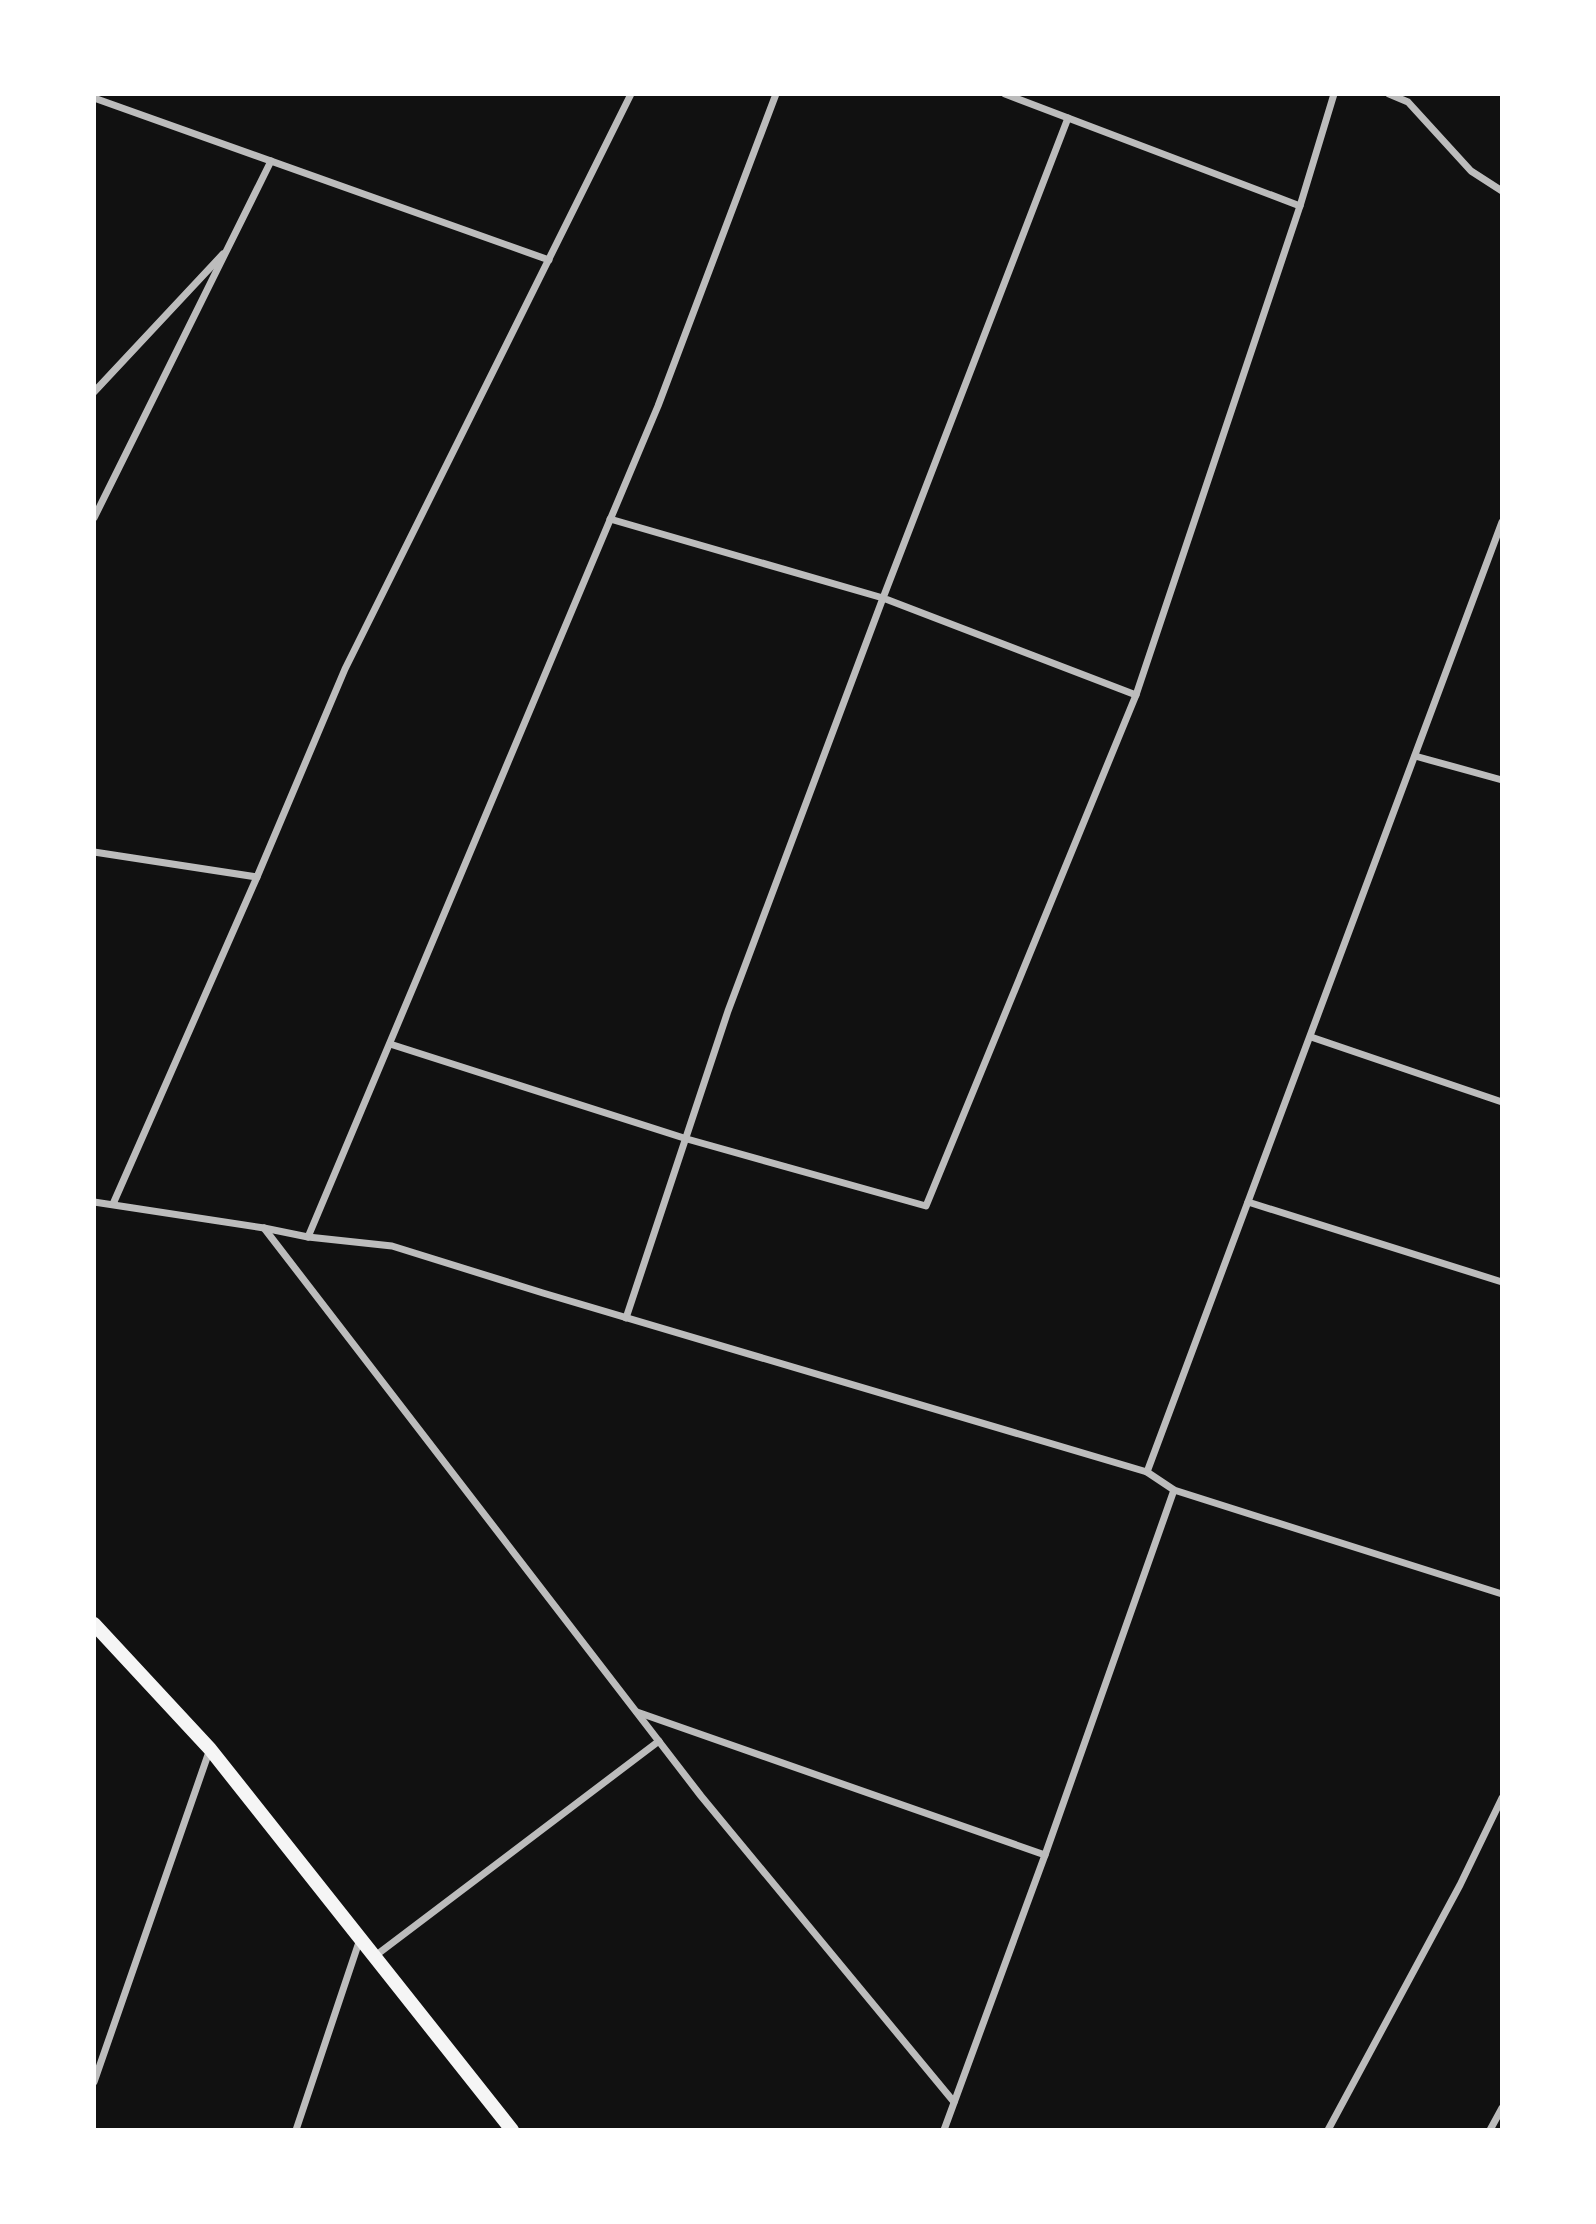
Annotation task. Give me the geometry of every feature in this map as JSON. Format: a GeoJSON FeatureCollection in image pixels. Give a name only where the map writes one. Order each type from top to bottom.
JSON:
{"type":"FeatureCollection","features":[{"type":"Feature","properties":{"kind":"main road"},"geometry":{"type":"LineString","coordinates":[[94,1625],[210,1749],[512,2130]]}},
{"type":"Feature","properties":{"kind":"street"},"geometry":{"type":"LineString","coordinates":[[113,1204],[257,877],[345,668],[631,94]]}},
{"type":"Feature","properties":{"kind":"street"},"geometry":{"type":"LineString","coordinates":[[308,1237],[658,406],[776,94]]}},
{"type":"Feature","properties":{"kind":"street"},"geometry":{"type":"LineString","coordinates":[[1005,94],[1300,206]]}},
{"type":"Feature","properties":{"kind":"street"},"geometry":{"type":"LineString","coordinates":[[390,1044],[687,1139],[926,1206],[1136,695],[1300,206],[1334,94]]}},
{"type":"Feature","properties":{"kind":"street"},"geometry":{"type":"LineString","coordinates":[[1389,94],[1409,98],[1471,171],[1502,191]]}},
{"type":"Feature","properties":{"kind":"street"},"geometry":{"type":"LineString","coordinates":[[94,98],[549,260]]}},
{"type":"Feature","properties":{"kind":"street"},"geometry":{"type":"LineString","coordinates":[[626,1318],[728,1011],[1068,118]]}},
{"type":"Feature","properties":{"kind":"street"},"geometry":{"type":"LineString","coordinates":[[94,518],[271,161]]}},
{"type":"Feature","properties":{"kind":"street"},"geometry":{"type":"LineString","coordinates":[[94,392],[228,248]]}},
{"type":"Feature","properties":{"kind":"street"},"geometry":{"type":"LineString","coordinates":[[610,519],[883,598],[1136,695]]}},
{"type":"Feature","properties":{"kind":"street"},"geometry":{"type":"LineString","coordinates":[[1147,1472],[1502,522]]}},
{"type":"Feature","properties":{"kind":"street"},"geometry":{"type":"LineString","coordinates":[[1415,756],[1502,780]]}},
{"type":"Feature","properties":{"kind":"street"},"geometry":{"type":"LineString","coordinates":[[94,852],[257,877]]}},
{"type":"Feature","properties":{"kind":"street"},"geometry":{"type":"LineString","coordinates":[[1311,1037],[1502,1102]]}},
{"type":"Feature","properties":{"kind":"street"},"geometry":{"type":"LineString","coordinates":[[94,1202],[308,1237],[392,1246],[1147,1472],[1174,1490],[1502,1594]]}},
{"type":"Feature","properties":{"kind":"street"},"geometry":{"type":"LineString","coordinates":[[1248,1202],[1502,1282]]}},
{"type":"Feature","properties":{"kind":"street"},"geometry":{"type":"LineString","coordinates":[[264,1228],[701,1796],[954,2102]]}},
{"type":"Feature","properties":{"kind":"street"},"geometry":{"type":"LineString","coordinates":[[944,2130],[1045,1856],[1174,1490]]}},
{"type":"Feature","properties":{"kind":"street"},"geometry":{"type":"LineString","coordinates":[[636,1711],[1045,1856]]}},
{"type":"Feature","properties":{"kind":"street"},"geometry":{"type":"LineString","coordinates":[[375,1956],[659,1741]]}},
{"type":"Feature","properties":{"kind":"street"},"geometry":{"type":"LineString","coordinates":[[94,2082],[210,1749]]}},
{"type":"Feature","properties":{"kind":"street"},"geometry":{"type":"LineString","coordinates":[[1328,2130],[1460,1885],[1502,1798]]}},
{"type":"Feature","properties":{"kind":"street"},"geometry":{"type":"LineString","coordinates":[[296,2130],[360,1938]]}},
{"type":"Feature","properties":{"kind":"street"},"geometry":{"type":"LineString","coordinates":[[1490,2130],[1502,2108]]}}]}
